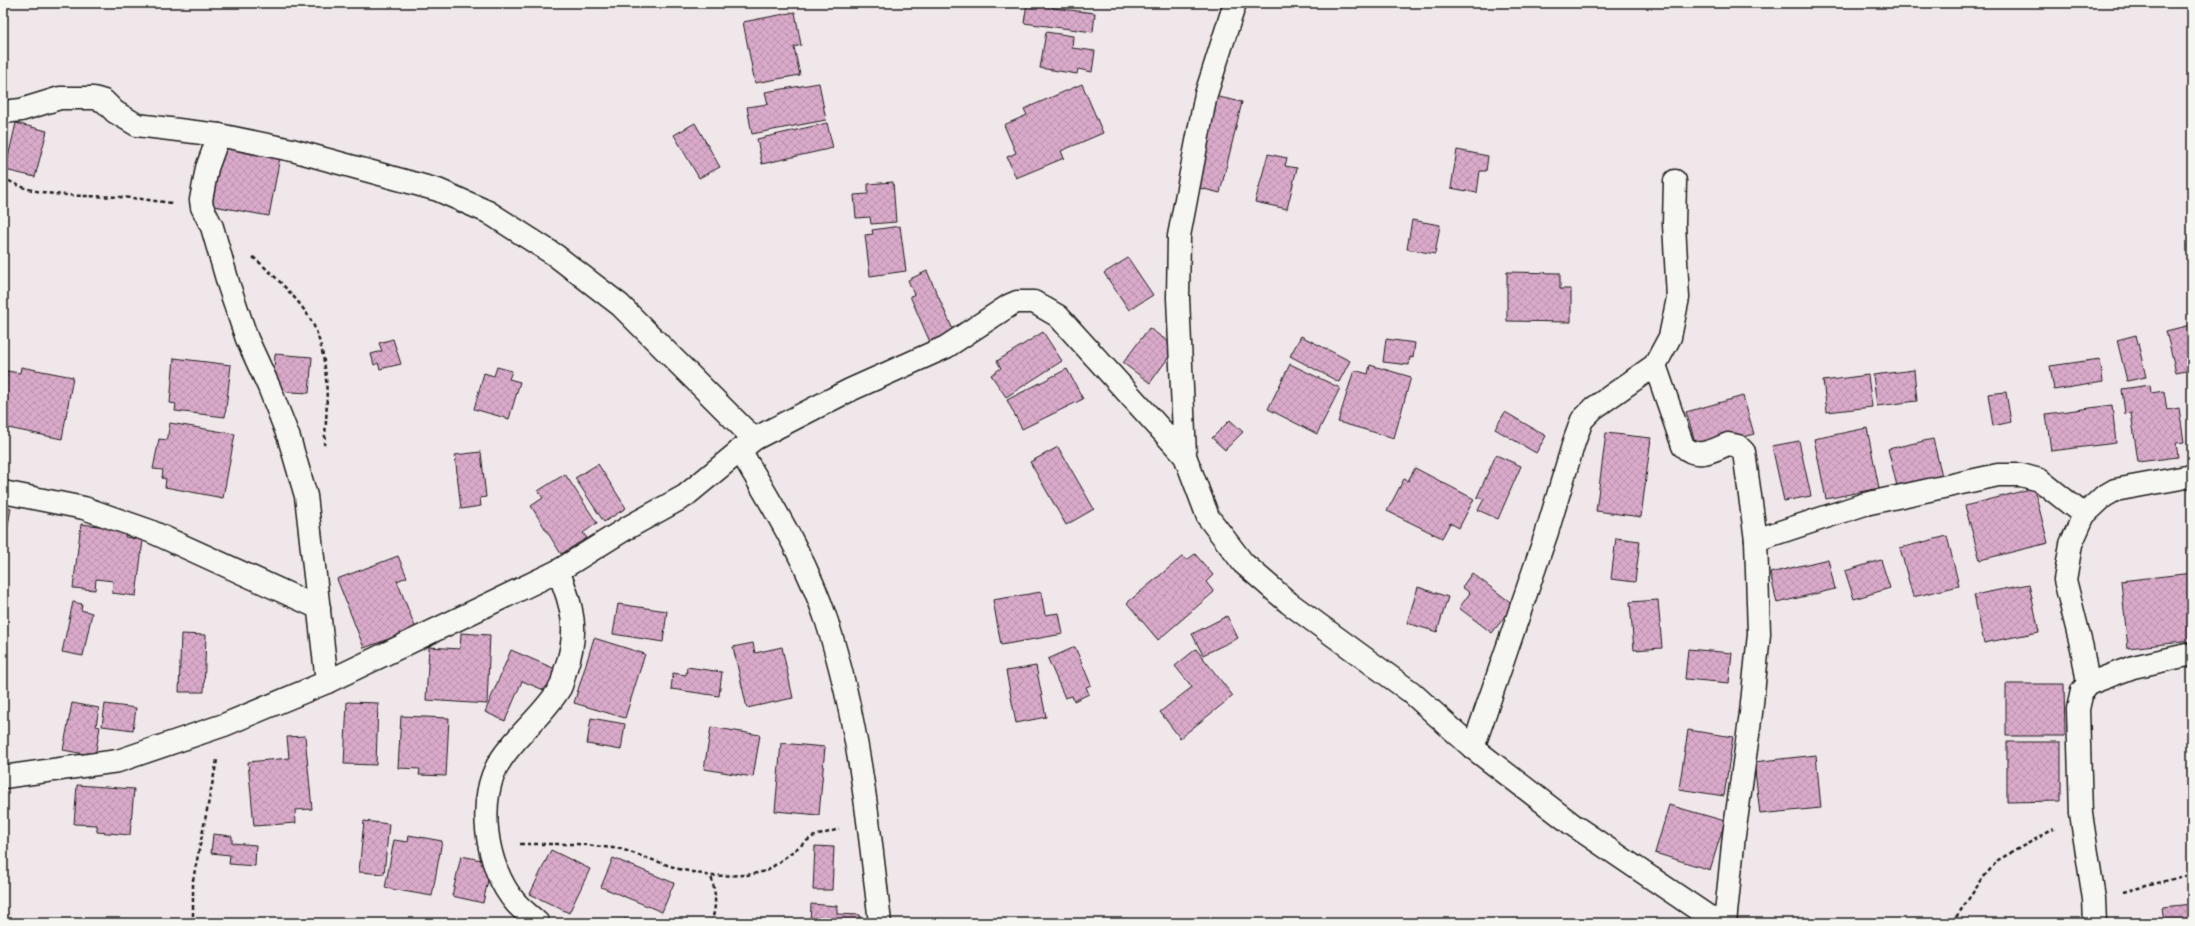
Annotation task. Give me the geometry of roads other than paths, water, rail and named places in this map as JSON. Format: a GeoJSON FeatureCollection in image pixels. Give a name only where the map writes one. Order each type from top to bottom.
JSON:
{"type":"FeatureCollection","features":[{"type":"Feature","properties":{"kind":"street"},"geometry":{"type":"LineString","coordinates":[[1235,3],[1206,94],[1178,236],[1178,298],[1185,456],[1208,517],[1243,563],[1289,603],[1411,692],[1473,748],[1573,824],[1718,923]]}},
{"type":"Feature","properties":{"kind":"street"},"geometry":{"type":"LineString","coordinates":[[3,112],[21,110],[60,98],[94,98],[104,101],[115,112],[137,125],[219,135],[292,150],[438,190],[488,212],[555,255],[620,305],[747,444],[796,546],[827,621],[846,690],[869,822],[880,923]]}},
{"type":"Feature","properties":{"kind":"street"},"geometry":{"type":"LineString","coordinates":[[219,135],[202,190],[202,207],[222,255],[229,286],[247,340],[269,387],[290,438],[306,496],[327,682]]}},
{"type":"Feature","properties":{"kind":"street"},"geometry":{"type":"LineString","coordinates":[[1473,748],[1547,532],[1582,420],[1594,408],[1655,365],[1670,338],[1678,298],[1674,224],[1675,181]]}},
{"type":"Feature","properties":{"kind":"street"},"geometry":{"type":"LineString","coordinates":[[3,777],[118,761],[224,724],[327,682],[558,572],[627,528],[685,496],[747,444],[850,390],[946,347],[1010,305],[1024,301],[1044,306],[1058,316],[1185,456]]}},
{"type":"Feature","properties":{"kind":"street"},"geometry":{"type":"LineString","coordinates":[[1655,365],[1683,446],[1689,452],[1698,454],[1710,452],[1728,444],[1738,446],[1744,452],[1756,540],[1759,634],[1751,713],[1734,835],[1725,923]]}},
{"type":"Feature","properties":{"kind":"street"},"geometry":{"type":"LineString","coordinates":[[1756,540],[1865,504],[1998,474],[2021,475],[2040,480],[2084,515]]}},
{"type":"Feature","properties":{"kind":"street"},"geometry":{"type":"LineString","coordinates":[[2088,684],[2082,648],[2066,580],[2071,544],[2084,515],[2103,497],[2115,490],[2192,476]]}},
{"type":"Feature","properties":{"kind":"street"},"geometry":{"type":"LineString","coordinates":[[3,492],[84,508],[150,531],[318,608]]}},
{"type":"Feature","properties":{"kind":"street"},"geometry":{"type":"LineString","coordinates":[[537,923],[515,902],[499,875],[489,845],[486,804],[489,784],[501,758],[560,687],[570,657],[575,628],[569,595],[558,572]]}},
{"type":"Feature","properties":{"kind":"street"},"geometry":{"type":"LineString","coordinates":[[2095,923],[2094,899],[2081,814],[2078,709],[2082,691],[2088,684],[2133,667],[2192,654]]}}]}
